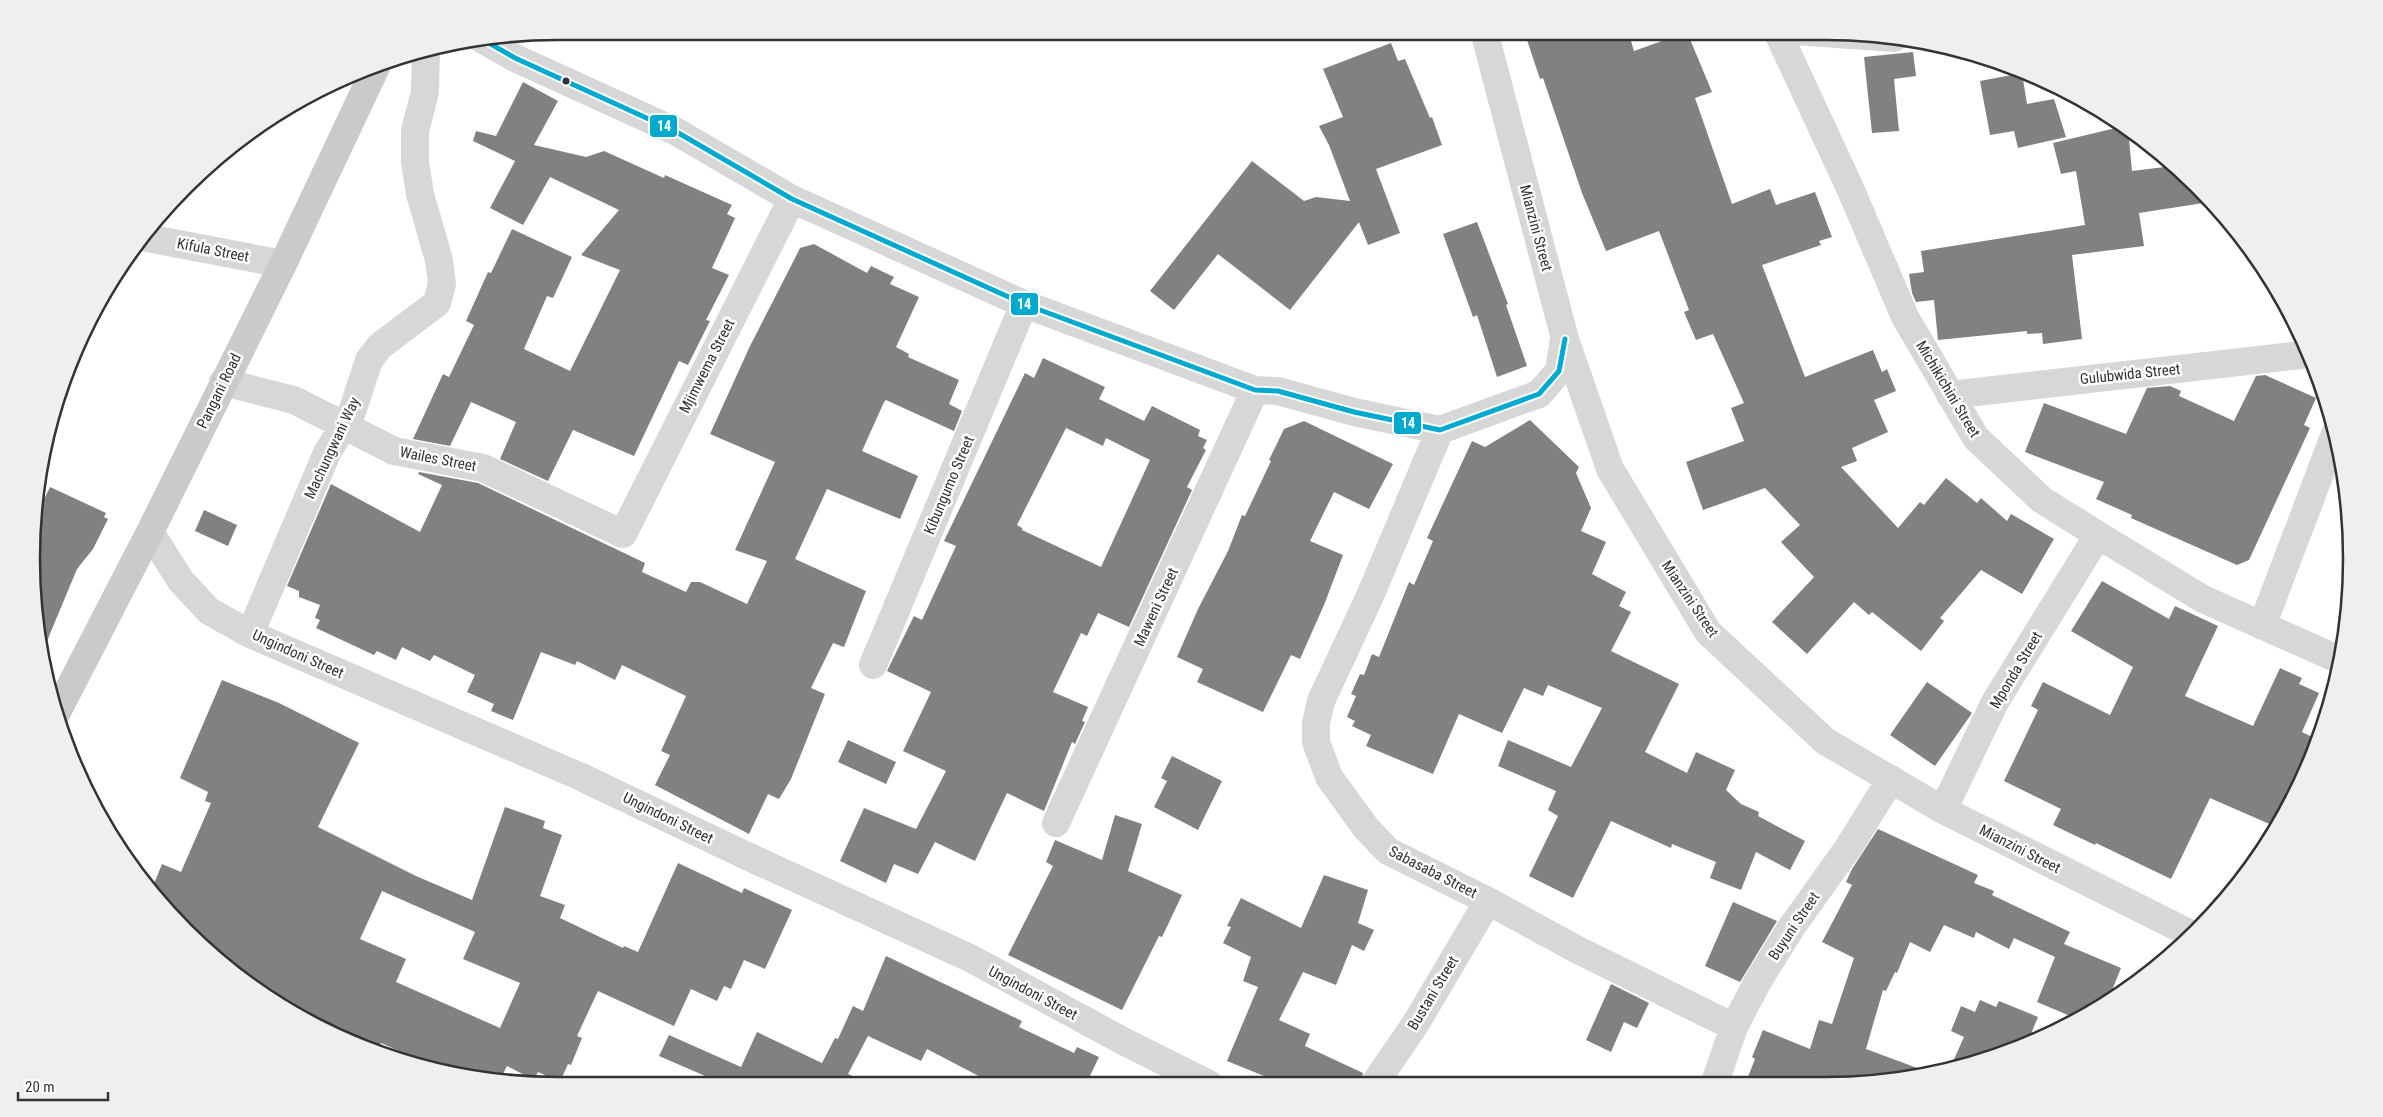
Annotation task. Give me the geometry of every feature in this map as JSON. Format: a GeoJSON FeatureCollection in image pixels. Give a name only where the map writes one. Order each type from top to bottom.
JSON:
{"type":"FeatureCollection","features":[{"type":"Feature","properties":{"kind":"main road","name":"Pangani Road"},"geometry":{"type":"LineString","coordinates":[[61,702],[150,532],[283,264],[372,75]]}},
{"type":"Feature","properties":{"kind":"street","name":"Mianzini Street"},"geometry":{"type":"LineString","coordinates":[[1486,40],[1565,339],[1610,469],[1708,632],[1825,741],[1943,810],[2185,931]]}},
{"type":"Feature","properties":{"kind":"street","name":"Michikichini Street"},"geometry":{"type":"LineString","coordinates":[[1781,40],[1850,188],[1905,317],[1976,438],[2042,500],[2098,535],[2203,599],[2333,657]]}},
{"type":"Feature","properties":{"kind":"street"},"geometry":{"type":"LineString","coordinates":[[491,44],[515,58],[675,131],[792,199],[1024,304],[1255,390],[1278,392],[1354,412],[1440,430],[1540,394],[1559,371],[1565,339]]}},
{"type":"Feature","properties":{"kind":"street","name":"Machungwani Way"},"geometry":{"type":"LineString","coordinates":[[250,634],[327,453],[352,412],[369,360],[380,346],[436,303],[442,284],[439,260],[420,194],[415,162],[415,130],[425,92],[426,58]]}},
{"type":"Feature","properties":{"kind":"street","name":"Mjimwema Street"},"geometry":{"type":"LineString","coordinates":[[623,534],[792,199]]}},
{"type":"Feature","properties":{"kind":"street","name":"Kifula Street"},"geometry":{"type":"LineString","coordinates":[[151,239],[283,264]]}},
{"type":"Feature","properties":{"kind":"street","name":"Kibungumo Street"},"geometry":{"type":"LineString","coordinates":[[873,665],[1024,304]]}},
{"type":"Feature","properties":{"kind":"street","name":"Gulubwida Street"},"geometry":{"type":"LineString","coordinates":[[1950,395],[2302,355]]}},
{"type":"Feature","properties":{"kind":"street","name":"Wailes Street"},"geometry":{"type":"LineString","coordinates":[[223,382],[294,400],[394,451],[484,468],[623,534]]}},
{"type":"Feature","properties":{"kind":"street","name":"Maweni Street"},"geometry":{"type":"LineString","coordinates":[[1056,823],[1255,390]]}},
{"type":"Feature","properties":{"kind":"street","name":"Sabasaba Street"},"geometry":{"type":"LineString","coordinates":[[1440,430],[1370,596],[1321,701],[1316,723],[1316,742],[1329,777],[1366,828],[1388,851],[1488,901],[1576,949],[1734,1027]]}},
{"type":"Feature","properties":{"kind":"street"},"geometry":{"type":"LineString","coordinates":[[2262,626],[2330,446]]}},
{"type":"Feature","properties":{"kind":"street","name":"Ungindoni Street"},"geometry":{"type":"LineString","coordinates":[[150,532],[181,580],[209,611],[250,634],[579,776],[749,857],[970,958],[1123,1041],[1195,1077]]}},
{"type":"Feature","properties":{"kind":"street","name":"Mponda Street"},"geometry":{"type":"LineString","coordinates":[[1943,810],[1995,702],[2098,535]]}},
{"type":"Feature","properties":{"kind":"street","name":"Buyuni Street"},"geometry":{"type":"LineString","coordinates":[[1717,1077],[1734,1027],[1758,981],[1791,928],[1848,848],[1890,779]]}},
{"type":"Feature","properties":{"kind":"street","name":"Bustani Street"},"geometry":{"type":"LineString","coordinates":[[1379,1077],[1416,1023],[1488,901]]}},
{"type":"Feature","properties":{"kind":"building"},"geometry":{"type":"Polygon","coordinates":[[[1527,40],[1631,40],[1634,51],[1665,40],[1690,40],[1712,92],[1695,98],[1732,204],[1770,189],[1776,205],[1815,192],[1832,237],[1819,241],[1821,245],[1762,265],[1805,377],[1873,350],[1882,372],[1887,369],[1896,391],[1874,400],[1888,432],[1852,448],[1857,461],[1841,467],[1898,528],[1920,502],[1924,505],[1946,478],[1977,503],[1981,498],[2007,521],[2011,514],[2054,539],[2022,594],[1981,570],[1940,618],[1944,621],[1921,651],[1872,612],[1869,615],[1854,602],[1807,654],[1772,622],[1814,577],[1781,542],[1800,525],[1765,488],[1703,510],[1686,462],[1744,441],[1731,408],[1744,403],[1713,334],[1696,340],[1684,312],[1689,310],[1659,231],[1606,251],[1582,193],[1543,78],[1540,79],[1527,40]]]}},
{"type":"Feature","properties":{"kind":"building"},"geometry":{"type":"Polygon","coordinates":[[[1391,43],[1398,61],[1405,59],[1430,118],[1432,117],[1442,145],[1376,169],[1400,233],[1368,245],[1359,222],[1290,310],[1218,254],[1174,310],[1150,291],[1252,161],[1304,201],[1316,197],[1350,201],[1329,145],[1319,126],[1343,117],[1323,69],[1391,43]]]}},
{"type":"Feature","properties":{"kind":"building"},"geometry":{"type":"Polygon","coordinates":[[[1913,52],[1916,76],[1894,79],[1899,131],[1872,133],[1864,57],[1913,52]]]}},
{"type":"Feature","properties":{"kind":"building"},"geometry":{"type":"Polygon","coordinates":[[[2011,75],[2023,79],[2027,104],[2054,99],[2066,137],[2018,148],[2014,131],[1990,135],[1980,81],[2011,75]]]}},
{"type":"Feature","properties":{"kind":"building"},"geometry":{"type":"Polygon","coordinates":[[[523,82],[558,101],[534,145],[586,157],[604,151],[664,178],[665,175],[732,205],[727,214],[735,218],[712,268],[729,275],[706,320],[710,321],[688,365],[679,361],[634,456],[573,430],[548,481],[500,459],[516,422],[471,402],[450,446],[413,439],[443,374],[449,377],[474,325],[466,321],[488,272],[491,273],[512,229],[572,257],[553,298],[547,296],[524,349],[570,371],[620,270],[581,255],[619,210],[550,177],[523,225],[490,208],[515,161],[473,141],[476,131],[496,136],[523,82]]]}},
{"type":"Feature","properties":{"kind":"building"},"geometry":{"type":"Polygon","coordinates":[[[2115,128],[2129,139],[2132,171],[2164,167],[2201,203],[2139,213],[2144,246],[2072,255],[2082,339],[2043,344],[2042,333],[2027,334],[2027,331],[1938,340],[1934,300],[1916,302],[1912,293],[1909,274],[1924,272],[1921,251],[2085,225],[2076,171],[2061,174],[2053,143],[2115,128]]]}},
{"type":"Feature","properties":{"kind":"building"},"geometry":{"type":"Polygon","coordinates":[[[1477,222],[1508,304],[1506,305],[1527,366],[1497,377],[1477,315],[1473,317],[1443,234],[1477,222]]]}},
{"type":"Feature","properties":{"kind":"building"},"geometry":{"type":"Polygon","coordinates":[[[814,244],[867,273],[871,266],[894,277],[890,284],[919,297],[896,347],[909,354],[908,357],[959,380],[949,404],[962,411],[954,431],[886,400],[884,402],[862,451],[918,476],[900,519],[827,489],[795,559],[866,591],[844,647],[833,643],[811,688],[825,694],[791,779],[779,799],[768,794],[749,834],[655,785],[670,755],[661,751],[686,696],[622,665],[615,680],[577,661],[575,665],[541,652],[513,720],[491,711],[494,704],[467,692],[475,675],[434,655],[430,661],[402,647],[396,660],[377,651],[374,655],[316,628],[320,620],[315,618],[320,605],[299,597],[299,591],[287,586],[331,484],[420,532],[442,485],[418,474],[419,472],[478,483],[645,563],[642,572],[686,592],[691,582],[700,582],[747,604],[767,561],[735,550],[775,462],[710,434],[750,346],[800,248],[814,244]]]}},
{"type":"Feature","properties":{"kind":"building"},"geometry":{"type":"Polygon","coordinates":[[[1043,358],[1105,387],[1099,399],[1144,421],[1152,406],[1200,430],[1198,436],[1207,440],[1203,448],[1206,450],[1187,487],[1192,490],[1129,627],[1098,613],[1087,636],[1081,633],[1053,692],[1088,707],[1082,721],[1085,722],[1075,744],[1072,742],[1044,811],[1007,793],[975,861],[935,842],[918,874],[894,864],[886,883],[840,861],[864,808],[916,829],[946,771],[903,751],[931,692],[887,671],[914,616],[922,620],[956,546],[944,541],[1025,373],[1034,378],[1043,358]],[[1066,428],[1017,525],[1022,530],[1101,567],[1150,460],[1106,438],[1103,446],[1066,428]]]}},
{"type":"Feature","properties":{"kind":"building"},"geometry":{"type":"Polygon","coordinates":[[[2265,375],[2316,398],[2304,425],[2310,428],[2249,560],[2237,565],[2131,518],[2132,515],[2096,499],[2104,482],[2025,452],[2044,403],[2126,434],[2147,388],[2170,386],[2181,391],[2179,396],[2234,421],[2256,376],[2265,375]]]}},
{"type":"Feature","properties":{"kind":"building"},"geometry":{"type":"Polygon","coordinates":[[[1530,420],[1579,467],[1576,473],[1591,508],[1581,531],[1606,542],[1592,574],[1626,592],[1619,606],[1631,612],[1611,651],[1679,684],[1645,752],[1687,773],[1696,752],[1735,770],[1726,790],[1741,804],[1759,812],[1758,816],[1805,841],[1790,870],[1756,852],[1741,890],[1710,878],[1716,862],[1672,844],[1671,848],[1611,821],[1573,898],[1529,876],[1558,816],[1548,810],[1556,791],[1498,766],[1508,740],[1571,767],[1602,708],[1548,685],[1543,696],[1524,688],[1502,733],[1459,714],[1433,774],[1366,746],[1371,735],[1352,726],[1355,721],[1347,717],[1356,696],[1351,694],[1360,674],[1364,675],[1372,654],[1379,657],[1409,582],[1414,585],[1433,541],[1427,538],[1472,441],[1485,447],[1530,420]]]}},
{"type":"Feature","properties":{"kind":"building"},"geometry":{"type":"Polygon","coordinates":[[[1304,421],[1393,464],[1369,509],[1334,492],[1310,541],[1343,555],[1324,605],[1300,659],[1291,655],[1263,712],[1197,682],[1203,669],[1177,657],[1198,609],[1228,551],[1242,515],[1245,516],[1271,461],[1269,460],[1284,429],[1304,421]]]}},
{"type":"Feature","properties":{"kind":"building"},"geometry":{"type":"Polygon","coordinates":[[[50,487],[106,513],[104,517],[108,519],[93,549],[77,569],[47,642],[41,592],[40,558],[43,501],[50,487]]]}},
{"type":"Feature","properties":{"kind":"building"},"geometry":{"type":"Polygon","coordinates":[[[204,510],[237,525],[228,546],[195,531],[204,510]]]}},
{"type":"Feature","properties":{"kind":"building"},"geometry":{"type":"Polygon","coordinates":[[[2102,581],[2169,619],[2175,606],[2218,626],[2185,696],[2253,726],[2280,668],[2302,678],[2299,684],[2319,693],[2302,732],[2311,737],[2307,749],[2289,790],[2270,824],[2210,798],[2171,879],[2096,843],[2095,845],[2053,825],[2061,809],[2004,781],[2038,710],[2031,706],[2043,682],[2110,715],[2133,667],[2071,631],[2102,581]]]}},
{"type":"Feature","properties":{"kind":"building"},"geometry":{"type":"Polygon","coordinates":[[[222,680],[279,703],[359,743],[318,827],[416,876],[472,900],[505,807],[545,821],[543,828],[562,835],[540,896],[565,905],[560,918],[623,948],[624,946],[638,952],[678,863],[742,893],[744,888],[792,910],[765,969],[744,960],[731,989],[724,986],[717,1001],[691,989],[674,1026],[598,991],[577,1036],[582,1038],[571,1065],[568,1064],[562,1077],[548,1077],[538,1072],[536,1076],[526,1076],[507,1066],[503,1074],[457,1067],[424,1059],[381,1043],[380,1045],[360,1038],[299,1008],[243,970],[192,925],[169,900],[154,883],[162,864],[181,872],[211,803],[205,801],[208,792],[180,778],[222,680]],[[382,891],[360,939],[406,959],[396,982],[500,1028],[520,983],[463,959],[475,932],[382,891]]]}},
{"type":"Feature","properties":{"kind":"building"},"geometry":{"type":"Polygon","coordinates":[[[1927,682],[1972,713],[1935,766],[1890,735],[1927,682]]]}},
{"type":"Feature","properties":{"kind":"building"},"geometry":{"type":"Polygon","coordinates":[[[848,740],[896,762],[886,784],[838,762],[848,740]]]}},
{"type":"Feature","properties":{"kind":"building"},"geometry":{"type":"Polygon","coordinates":[[[1172,756],[1222,781],[1198,830],[1154,807],[1167,781],[1161,778],[1172,756]]]}},
{"type":"Feature","properties":{"kind":"building"},"geometry":{"type":"Polygon","coordinates":[[[1115,815],[1142,824],[1128,871],[1182,895],[1162,937],[1159,936],[1122,1010],[1008,955],[1053,866],[1046,862],[1055,840],[1102,860],[1115,815]]]}},
{"type":"Feature","properties":{"kind":"building"},"geometry":{"type":"Polygon","coordinates":[[[1878,829],[1978,875],[1974,883],[1994,891],[1992,895],[2070,932],[2064,944],[2121,968],[2112,991],[2070,1016],[2037,1002],[2055,957],[2014,938],[2009,949],[1976,932],[1974,938],[1944,925],[1930,952],[1910,942],[1897,973],[1895,972],[1886,991],[1883,990],[1866,1049],[1918,1068],[1858,1076],[1748,1077],[1755,1059],[1752,1057],[1763,1030],[1810,1049],[1819,1020],[1832,1024],[1854,958],[1822,942],[1852,885],[1846,882],[1852,869],[1878,829]]]}},
{"type":"Feature","properties":{"kind":"building"},"geometry":{"type":"Polygon","coordinates":[[[1324,875],[1368,890],[1358,923],[1374,930],[1364,951],[1352,945],[1336,985],[1303,972],[1279,1020],[1310,1034],[1305,1046],[1363,1073],[1362,1077],[1266,1077],[1227,1061],[1258,987],[1243,981],[1251,957],[1223,943],[1231,927],[1227,926],[1241,898],[1301,928],[1324,875]]]}},
{"type":"Feature","properties":{"kind":"building"},"geometry":{"type":"Polygon","coordinates":[[[1733,902],[1777,921],[1740,982],[1705,966],[1733,902]]]}},
{"type":"Feature","properties":{"kind":"building"},"geometry":{"type":"Polygon","coordinates":[[[886,956],[1022,1021],[1019,1027],[1074,1053],[1077,1047],[1099,1057],[1089,1077],[981,1077],[927,1049],[921,1061],[868,1036],[848,1074],[854,1077],[708,1077],[659,1056],[669,1035],[741,1067],[757,1032],[822,1063],[835,1038],[838,1039],[853,1006],[863,1011],[886,956]]]}},
{"type":"Feature","properties":{"kind":"building"},"geometry":{"type":"Polygon","coordinates":[[[1611,984],[1649,1003],[1637,1028],[1624,1022],[1611,1052],[1586,1040],[1611,984]]]}},
{"type":"Feature","properties":{"kind":"building"},"geometry":{"type":"Polygon","coordinates":[[[1980,1000],[1996,1007],[1999,1001],[2038,1017],[2031,1034],[1954,1060],[1964,1037],[1951,1031],[1961,1006],[1975,1012],[1980,1000]]]}},
{"type":"Feature","properties":{"kind":"transit line","name":"14"},"geometry":{"type":"LineString","coordinates":[[491,44],[515,58],[675,131],[792,199],[1024,304],[1255,390],[1278,391],[1354,412],[1440,430],[1539,394],[1559,371],[1565,339]]}}]}
